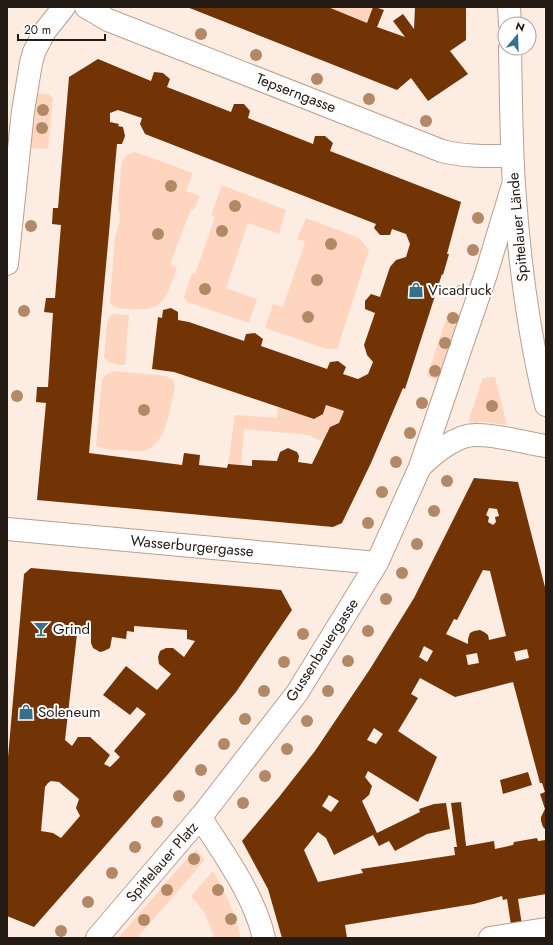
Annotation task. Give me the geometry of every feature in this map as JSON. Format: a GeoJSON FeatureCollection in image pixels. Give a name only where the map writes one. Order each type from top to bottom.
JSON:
{"type":"FeatureCollection","features":[{"type":"Feature","properties":{"kind":"street"},"geometry":{"type":"LineString","coordinates":[[7,264],[23,111],[31,63],[34,52],[45,31],[64,7]]}},
{"type":"Feature","properties":{"kind":"street","name":"Tepserngasse"},"geometry":{"type":"LineString","coordinates":[[86,7],[108,20],[442,150],[468,156],[512,156]]}},
{"type":"Feature","properties":{"kind":"street","name":"Spittelauer Lände"},"geometry":{"type":"LineString","coordinates":[[510,56],[512,156],[524,290],[536,362],[546,404]]}},
{"type":"Feature","properties":{"kind":"street","name":"Gussenbauergasse"},"geometry":{"type":"LineString","coordinates":[[200,817],[297,693],[377,563],[420,467],[488,267],[514,184]]}},
{"type":"Feature","properties":{"kind":"street","name":"Gussenbauergasse"},"geometry":{"type":"LineString","coordinates":[[420,467],[430,457],[445,447],[465,437],[474,435],[492,436],[546,446]]}},
{"type":"Feature","properties":{"kind":"street","name":"Wasserburgergasse"},"geometry":{"type":"LineString","coordinates":[[7,529],[377,563]]}},
{"type":"Feature","properties":{"kind":"street","name":"Spittelauer Platz"},"geometry":{"type":"LineString","coordinates":[[97,938],[200,817],[238,878],[260,924],[264,938]]}},
{"type":"Feature","properties":{"kind":"street"},"geometry":{"type":"LineString","coordinates":[[490,938],[546,929]]}},
{"type":"Feature","properties":{"kind":"shaded area"},"geometry":{"type":"Polygon","coordinates":[[[328,7],[373,7],[367,23],[328,7]]]}},
{"type":"Feature","properties":{"kind":"shaded area"},"geometry":{"type":"Polygon","coordinates":[[[35,93],[48,94],[53,98],[48,149],[30,148],[35,93]]]}},
{"type":"Feature","properties":{"kind":"shaded area"},"geometry":{"type":"Polygon","coordinates":[[[135,152],[193,173],[186,191],[200,196],[194,210],[191,209],[170,264],[177,268],[167,295],[158,305],[151,308],[142,309],[119,308],[110,303],[115,236],[119,225],[120,216],[118,208],[121,166],[126,156],[135,152]]]}},
{"type":"Feature","properties":{"kind":"shaded area"},"geometry":{"type":"Polygon","coordinates":[[[222,185],[286,210],[279,234],[248,223],[226,288],[257,299],[249,323],[187,302],[184,297],[192,273],[195,274],[215,217],[211,215],[222,185]]]}},
{"type":"Feature","properties":{"kind":"shaded area"},"geometry":{"type":"Polygon","coordinates":[[[306,218],[360,239],[369,250],[338,347],[335,349],[327,349],[265,328],[273,304],[283,307],[305,242],[297,239],[306,218]]]}},
{"type":"Feature","properties":{"kind":"shaded area"},"geometry":{"type":"Polygon","coordinates":[[[449,311],[464,317],[441,380],[437,380],[427,376],[449,311]]]}},
{"type":"Feature","properties":{"kind":"shaded area"},"geometry":{"type":"Polygon","coordinates":[[[113,314],[129,315],[125,365],[110,363],[104,357],[107,323],[109,317],[113,314]]]}},
{"type":"Feature","properties":{"kind":"shaded area"},"geometry":{"type":"Polygon","coordinates":[[[115,371],[165,376],[171,379],[174,383],[175,387],[169,414],[163,432],[159,440],[146,450],[110,450],[96,446],[102,379],[107,374],[115,371]]]}},
{"type":"Feature","properties":{"kind":"shaded area"},"geometry":{"type":"Polygon","coordinates":[[[495,377],[507,425],[484,422],[471,423],[469,419],[483,378],[495,377]]]}},
{"type":"Feature","properties":{"kind":"shaded area"},"geometry":{"type":"Polygon","coordinates":[[[326,405],[344,411],[339,423],[330,427],[323,442],[309,435],[244,429],[241,465],[228,464],[235,415],[277,418],[278,407],[314,419],[323,414],[326,405]]]}},
{"type":"Feature","properties":{"kind":"shaded area"},"geometry":{"type":"Polygon","coordinates":[[[196,850],[203,857],[204,861],[137,938],[118,938],[184,862],[196,850]]]}},
{"type":"Feature","properties":{"kind":"shaded area"},"geometry":{"type":"Polygon","coordinates":[[[213,871],[230,903],[241,938],[215,938],[204,912],[191,896],[213,871]]]}},
{"type":"Feature","properties":{"kind":"building"},"geometry":{"type":"Polygon","coordinates":[[[187,7],[328,7],[367,23],[373,7],[375,7],[384,10],[377,27],[405,37],[393,21],[403,14],[414,29],[415,7],[466,7],[466,40],[450,51],[468,74],[428,101],[411,78],[397,90],[187,7]]]}},
{"type":"Feature","properties":{"kind":"building"},"geometry":{"type":"Polygon","coordinates":[[[98,59],[151,81],[154,72],[163,73],[170,79],[167,87],[231,112],[234,104],[244,104],[250,111],[248,118],[313,144],[315,136],[325,136],[333,143],[330,151],[461,202],[443,275],[442,274],[405,389],[403,388],[371,463],[342,523],[333,527],[37,500],[46,403],[36,402],[37,387],[48,387],[53,313],[44,312],[46,298],[55,298],[61,225],[52,224],[53,208],[58,208],[69,77],[98,59]],[[118,110],[110,113],[110,122],[119,124],[118,126],[123,127],[125,136],[122,144],[117,144],[89,453],[182,465],[184,453],[200,455],[199,465],[227,468],[228,464],[252,466],[252,460],[277,461],[280,452],[288,448],[297,452],[299,456],[298,462],[312,464],[330,427],[339,423],[344,411],[326,405],[323,414],[314,419],[174,372],[152,369],[158,317],[162,318],[163,310],[171,308],[178,312],[178,320],[189,322],[244,341],[246,334],[255,333],[263,339],[261,346],[327,369],[330,362],[338,361],[346,367],[343,374],[358,379],[368,374],[373,362],[367,355],[364,345],[375,313],[365,309],[365,301],[371,294],[380,297],[390,267],[396,260],[406,257],[410,244],[406,234],[392,229],[390,235],[380,235],[374,228],[376,224],[145,134],[140,124],[142,118],[118,110]]]}},
{"type":"Feature","properties":{"kind":"building"},"geometry":{"type":"Polygon","coordinates":[[[474,478],[518,482],[546,591],[546,830],[541,821],[541,817],[545,809],[540,794],[545,792],[542,783],[540,783],[513,682],[455,697],[420,678],[411,694],[418,698],[398,731],[437,757],[418,802],[368,771],[365,777],[372,786],[369,795],[362,801],[377,833],[420,812],[419,809],[434,804],[446,803],[450,829],[427,834],[395,851],[389,841],[379,846],[373,835],[334,855],[326,838],[318,832],[304,850],[318,882],[363,873],[361,869],[455,855],[454,847],[457,847],[451,803],[461,802],[466,846],[494,841],[495,849],[513,845],[514,842],[537,838],[538,841],[546,840],[546,894],[518,899],[524,938],[513,938],[507,899],[503,900],[502,896],[474,904],[345,925],[347,938],[282,938],[268,889],[242,841],[315,751],[370,669],[414,598],[474,478]],[[489,508],[486,515],[489,517],[488,522],[493,525],[496,522],[495,517],[499,516],[497,509],[489,508]],[[483,570],[457,620],[454,619],[446,634],[468,644],[470,633],[474,631],[480,630],[484,632],[488,635],[489,640],[506,636],[490,571],[483,570]],[[424,646],[419,657],[427,662],[433,651],[424,646]],[[527,649],[514,652],[516,661],[529,658],[527,649]],[[477,653],[466,655],[468,665],[479,663],[477,653]],[[374,728],[367,740],[376,744],[383,734],[374,728]],[[329,795],[322,806],[331,812],[339,801],[329,795]]]}},
{"type":"Feature","properties":{"kind":"building"},"geometry":{"type":"Polygon","coordinates":[[[31,568],[281,590],[292,610],[236,692],[169,773],[34,927],[7,916],[7,769],[24,574],[31,568]],[[134,626],[134,632],[127,631],[126,639],[112,637],[110,648],[100,652],[93,648],[91,643],[91,635],[77,634],[65,740],[72,746],[78,737],[90,737],[110,755],[104,764],[110,767],[120,757],[114,751],[146,714],[137,707],[130,715],[103,695],[126,666],[157,690],[171,674],[159,664],[158,657],[160,651],[166,648],[173,648],[184,657],[195,641],[187,639],[187,630],[134,626]],[[51,781],[45,787],[41,831],[53,833],[61,838],[80,816],[76,808],[79,799],[59,782],[51,781]]]}},
{"type":"Feature","properties":{"kind":"building"},"geometry":{"type":"Polygon","coordinates":[[[528,772],[532,785],[503,794],[500,780],[528,772]]]}},
{"type":"Feature","properties":{"kind":"place","name":"Vicadruck"},"geometry":{"type":"Point","coordinates":[416,290]}},
{"type":"Feature","properties":{"kind":"place","name":"Grind"},"geometry":{"type":"Point","coordinates":[41,629]}},
{"type":"Feature","properties":{"kind":"place","name":"Soleneum"},"geometry":{"type":"Point","coordinates":[26,712]}}]}
